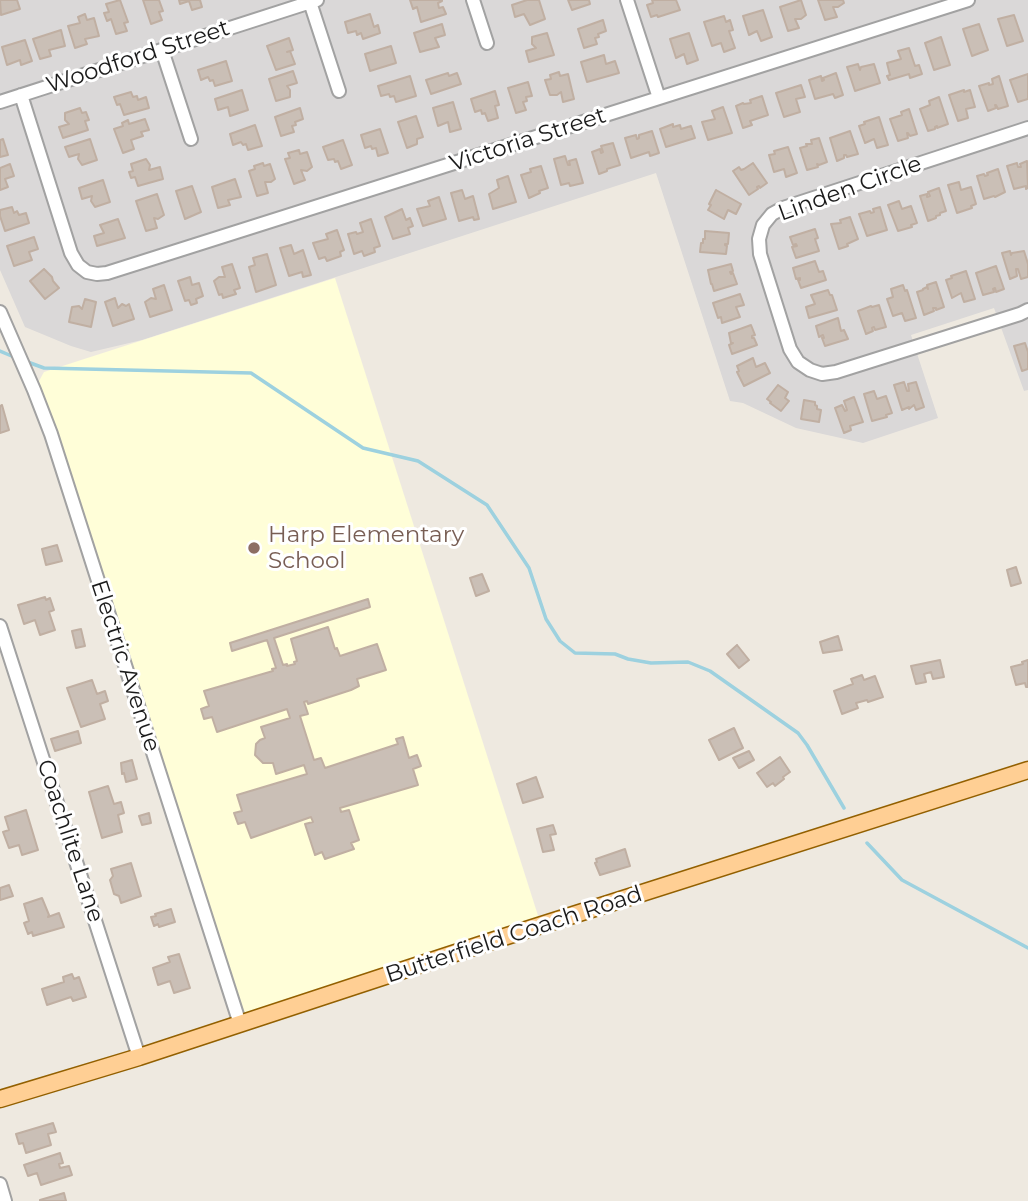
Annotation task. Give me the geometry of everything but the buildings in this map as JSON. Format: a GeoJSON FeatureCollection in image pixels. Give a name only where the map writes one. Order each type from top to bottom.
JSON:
{"type":"FeatureCollection","features":[{"type":"Feature","properties":{"kind":"main road","name":"Butterfield Coach Road"},"geometry":{"type":"LineString","coordinates":[[0,1099],[139,1057],[541,925],[1028,770]]}},
{"type":"Feature","properties":{"kind":"street"},"geometry":{"type":"LineString","coordinates":[[473,0],[486,44]]}},
{"type":"Feature","properties":{"kind":"street"},"geometry":{"type":"LineString","coordinates":[[627,0],[659,98]]}},
{"type":"Feature","properties":{"kind":"street","name":"Victoria Street"},"geometry":{"type":"LineString","coordinates":[[21,95],[71,253],[78,265],[87,272],[107,273],[968,0]]}},
{"type":"Feature","properties":{"kind":"street"},"geometry":{"type":"LineString","coordinates":[[313,1],[339,91]]}},
{"type":"Feature","properties":{"kind":"street","name":"Woodford Street"},"geometry":{"type":"LineString","coordinates":[[0,102],[313,1]]}},
{"type":"Feature","properties":{"kind":"street"},"geometry":{"type":"LineString","coordinates":[[162,50],[191,139]]}},
{"type":"Feature","properties":{"kind":"street","name":"Linden Circle"},"geometry":{"type":"LineString","coordinates":[[1028,128],[783,208],[772,214],[763,225],[760,254],[790,349],[798,362],[822,374],[836,372],[1028,310]]}},
{"type":"Feature","properties":{"kind":"street","name":"Electric Avenue"},"geometry":{"type":"LineString","coordinates":[[0,312],[55,447],[240,1024]]}},
{"type":"Feature","properties":{"kind":"street","name":"Coachlite Lane"},"geometry":{"type":"LineString","coordinates":[[0,626],[139,1057]]}},
{"type":"Feature","properties":{"kind":"street"},"geometry":{"type":"LineString","coordinates":[[0,1184],[5,1201]]}},
{"type":"Feature","properties":{"kind":"shaded area"},"geometry":{"type":"Polygon","coordinates":[[[0,0],[1028,0],[1028,390],[1024,391],[994,308],[911,335],[938,418],[863,443],[796,428],[743,403],[730,401],[656,173],[142,340],[91,352],[71,346],[25,327],[0,270],[0,0]]]}},
{"type":"Feature","properties":{"kind":"shaded area","name":"Harp Elementary School"},"geometry":{"type":"Polygon","coordinates":[[[335,278],[541,925],[240,1024],[34,390],[44,372],[335,278]]]}},
{"type":"Feature","properties":{"kind":"waterway"},"geometry":{"type":"LineString","coordinates":[[0,351],[14,357]]}},
{"type":"Feature","properties":{"kind":"waterway"},"geometry":{"type":"LineString","coordinates":[[25,361],[44,368],[251,373],[363,448],[418,461],[487,505],[529,568],[546,619],[560,641],[575,653],[615,654],[651,663],[688,662],[710,671],[798,733],[844,808]]}},
{"type":"Feature","properties":{"kind":"waterway"},"geometry":{"type":"LineString","coordinates":[[867,843],[902,880],[1028,948]]}},
{"type":"Feature","properties":{"kind":"place","name":"Harp Elementary School"},"geometry":{"type":"Point","coordinates":[254,548]}}]}
